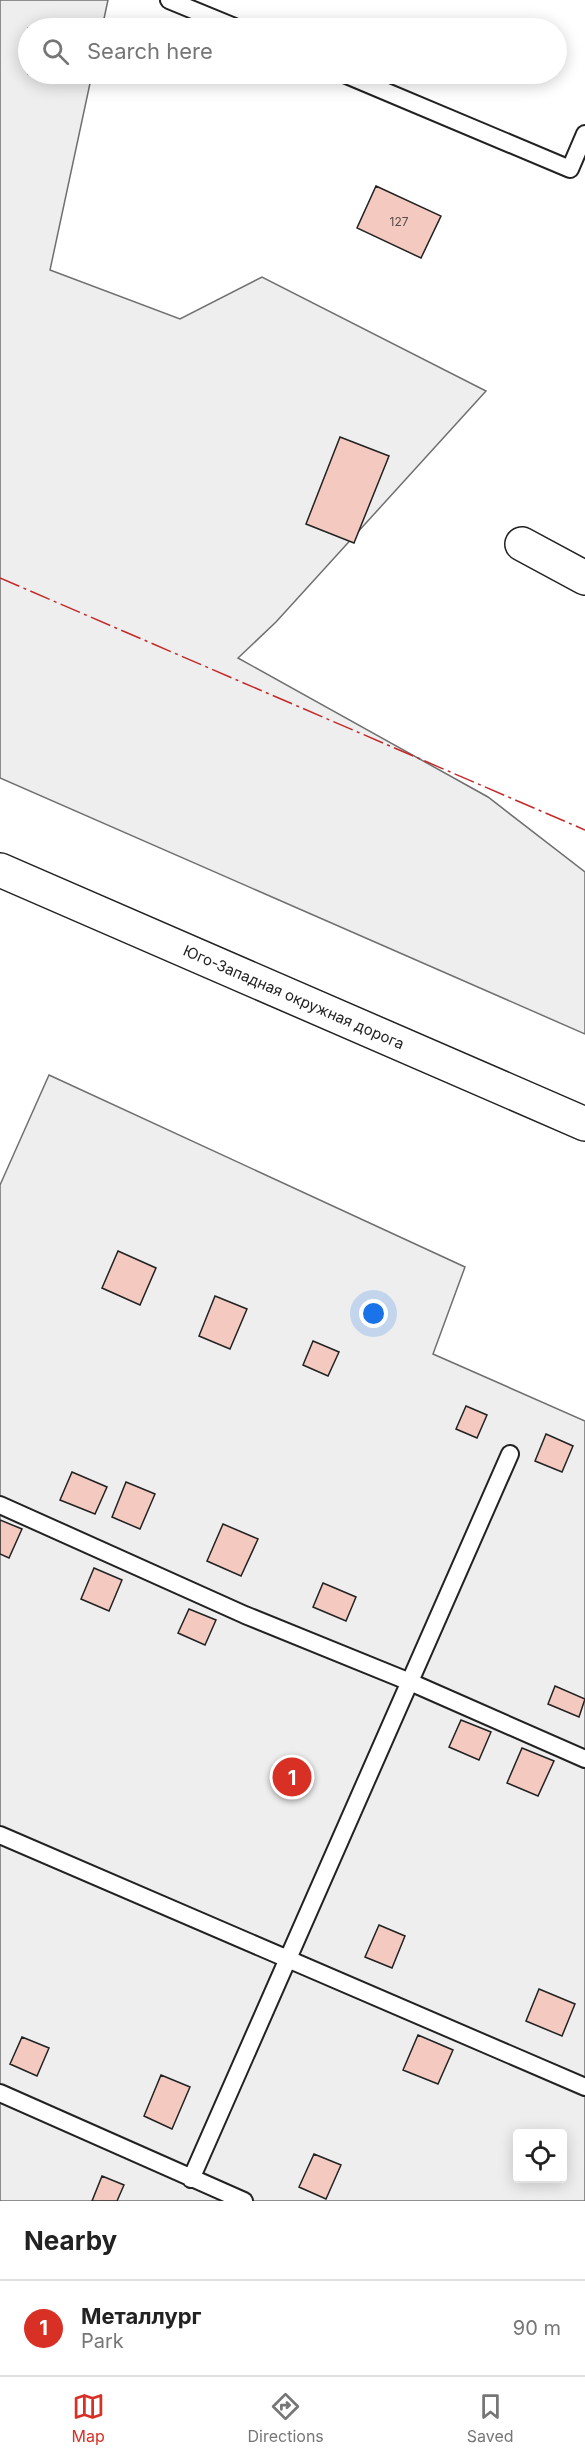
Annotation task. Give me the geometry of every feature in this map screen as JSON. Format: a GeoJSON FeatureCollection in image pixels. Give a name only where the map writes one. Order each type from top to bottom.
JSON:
{"type":"FeatureCollection","features":[{"type":"Feature","properties":{"kind":"main road"},"geometry":{"type":"LineString","coordinates":[[522,544],[585,578]]}},
{"type":"Feature","properties":{"kind":"main road","name":"Юго-Западная окружная дорога"},"geometry":{"type":"LineString","coordinates":[[0,870],[585,1124]]}},
{"type":"Feature","properties":{"kind":"lane"},"geometry":{"type":"LineString","coordinates":[[169,0],[213,18]]}},
{"type":"Feature","properties":{"kind":"lane"},"geometry":{"type":"LineString","coordinates":[[368,84],[570,169],[585,134]]}},
{"type":"Feature","properties":{"kind":"lane"},"geometry":{"type":"LineString","coordinates":[[191,2179],[510,1454]]}},
{"type":"Feature","properties":{"kind":"lane"},"geometry":{"type":"LineString","coordinates":[[0,1505],[245,1615],[410,1682],[585,1759]]}},
{"type":"Feature","properties":{"kind":"lane"},"geometry":{"type":"LineString","coordinates":[[0,1835],[585,2087]]}},
{"type":"Feature","properties":{"kind":"lane"},"geometry":{"type":"LineString","coordinates":[[0,2093],[244,2201]]}},
{"type":"Feature","properties":{"kind":"shaded area"},"geometry":{"type":"Polygon","coordinates":[[[0,0],[108,0],[104,18],[18,18],[18,84],[90,84],[50,270],[180,319],[262,277],[486,391],[276,622],[238,658],[488,797],[585,872],[585,1034],[0,778],[0,0]]]}},
{"type":"Feature","properties":{"kind":"shaded area"},"geometry":{"type":"Polygon","coordinates":[[[49,1075],[465,1267],[433,1354],[585,1421],[585,2201],[0,2201],[0,1185],[49,1075]]]}},
{"type":"Feature","properties":{"kind":"building"},"geometry":{"type":"Polygon","coordinates":[[[376,186],[441,216],[421,258],[357,228],[376,186]]]}},
{"type":"Feature","properties":{"kind":"building"},"geometry":{"type":"Polygon","coordinates":[[[340,437],[389,456],[354,543],[306,524],[340,437]]]}},
{"type":"Feature","properties":{"kind":"building"},"geometry":{"type":"Polygon","coordinates":[[[118,1251],[156,1268],[140,1305],[102,1288],[118,1251]]]}},
{"type":"Feature","properties":{"kind":"building"},"geometry":{"type":"Polygon","coordinates":[[[215,1296],[247,1309],[230,1349],[199,1336],[215,1296]]]}},
{"type":"Feature","properties":{"kind":"building"},"geometry":{"type":"Polygon","coordinates":[[[313,1341],[339,1352],[328,1376],[303,1365],[313,1341]]]}},
{"type":"Feature","properties":{"kind":"building"},"geometry":{"type":"Polygon","coordinates":[[[466,1406],[487,1415],[477,1438],[456,1429],[466,1406]]]}},
{"type":"Feature","properties":{"kind":"building"},"geometry":{"type":"Polygon","coordinates":[[[546,1434],[573,1446],[562,1472],[535,1461],[546,1434]]]}},
{"type":"Feature","properties":{"kind":"building"},"geometry":{"type":"Polygon","coordinates":[[[72,1472],[107,1487],[95,1514],[60,1500],[72,1472]]]}},
{"type":"Feature","properties":{"kind":"building"},"geometry":{"type":"Polygon","coordinates":[[[126,1482],[155,1494],[140,1529],[112,1517],[126,1482]]]}},
{"type":"Feature","properties":{"kind":"building"},"geometry":{"type":"Polygon","coordinates":[[[0,1520],[22,1529],[9,1558],[0,1554],[0,1520]]]}},
{"type":"Feature","properties":{"kind":"building"},"geometry":{"type":"Polygon","coordinates":[[[223,1524],[258,1539],[241,1576],[207,1561],[223,1524]]]}},
{"type":"Feature","properties":{"kind":"building"},"geometry":{"type":"Polygon","coordinates":[[[94,1568],[122,1580],[109,1611],[81,1599],[94,1568]]]}},
{"type":"Feature","properties":{"kind":"building"},"geometry":{"type":"Polygon","coordinates":[[[323,1583],[356,1597],[346,1621],[313,1607],[323,1583]]]}},
{"type":"Feature","properties":{"kind":"building"},"geometry":{"type":"Polygon","coordinates":[[[189,1609],[216,1620],[205,1645],[178,1633],[189,1609]]]}},
{"type":"Feature","properties":{"kind":"building"},"geometry":{"type":"Polygon","coordinates":[[[555,1686],[585,1699],[579,1717],[548,1704],[555,1686]]]}},
{"type":"Feature","properties":{"kind":"building"},"geometry":{"type":"Polygon","coordinates":[[[461,1720],[491,1732],[479,1760],[449,1747],[461,1720]]]}},
{"type":"Feature","properties":{"kind":"building"},"geometry":{"type":"Polygon","coordinates":[[[522,1748],[554,1761],[538,1796],[507,1783],[522,1748]]]}},
{"type":"Feature","properties":{"kind":"building"},"geometry":{"type":"Polygon","coordinates":[[[379,1925],[405,1936],[392,1968],[365,1957],[379,1925]]]}},
{"type":"Feature","properties":{"kind":"building"},"geometry":{"type":"Polygon","coordinates":[[[539,1989],[575,2004],[562,2036],[526,2021],[539,1989]]]}},
{"type":"Feature","properties":{"kind":"building"},"geometry":{"type":"Polygon","coordinates":[[[418,2035],[453,2050],[438,2084],[403,2070],[418,2035]]]}},
{"type":"Feature","properties":{"kind":"building"},"geometry":{"type":"Polygon","coordinates":[[[22,2037],[49,2048],[37,2076],[10,2064],[22,2037]]]}},
{"type":"Feature","properties":{"kind":"building"},"geometry":{"type":"Polygon","coordinates":[[[161,2075],[190,2087],[172,2129],[144,2116],[161,2075]]]}},
{"type":"Feature","properties":{"kind":"building"},"geometry":{"type":"Polygon","coordinates":[[[314,2154],[341,2165],[326,2199],[299,2187],[314,2154]]]}},
{"type":"Feature","properties":{"kind":"building"},"geometry":{"type":"Polygon","coordinates":[[[102,2176],[124,2185],[117,2201],[92,2201],[102,2176]]]}},
{"type":"Feature","properties":{"kind":"power"},"geometry":{"type":"LineString","coordinates":[[0,578],[585,830]]}},
{"type":"Feature","properties":{"kind":"place","name":"Металлург"},"geometry":{"type":"Point","coordinates":[292,1777]}}]}
